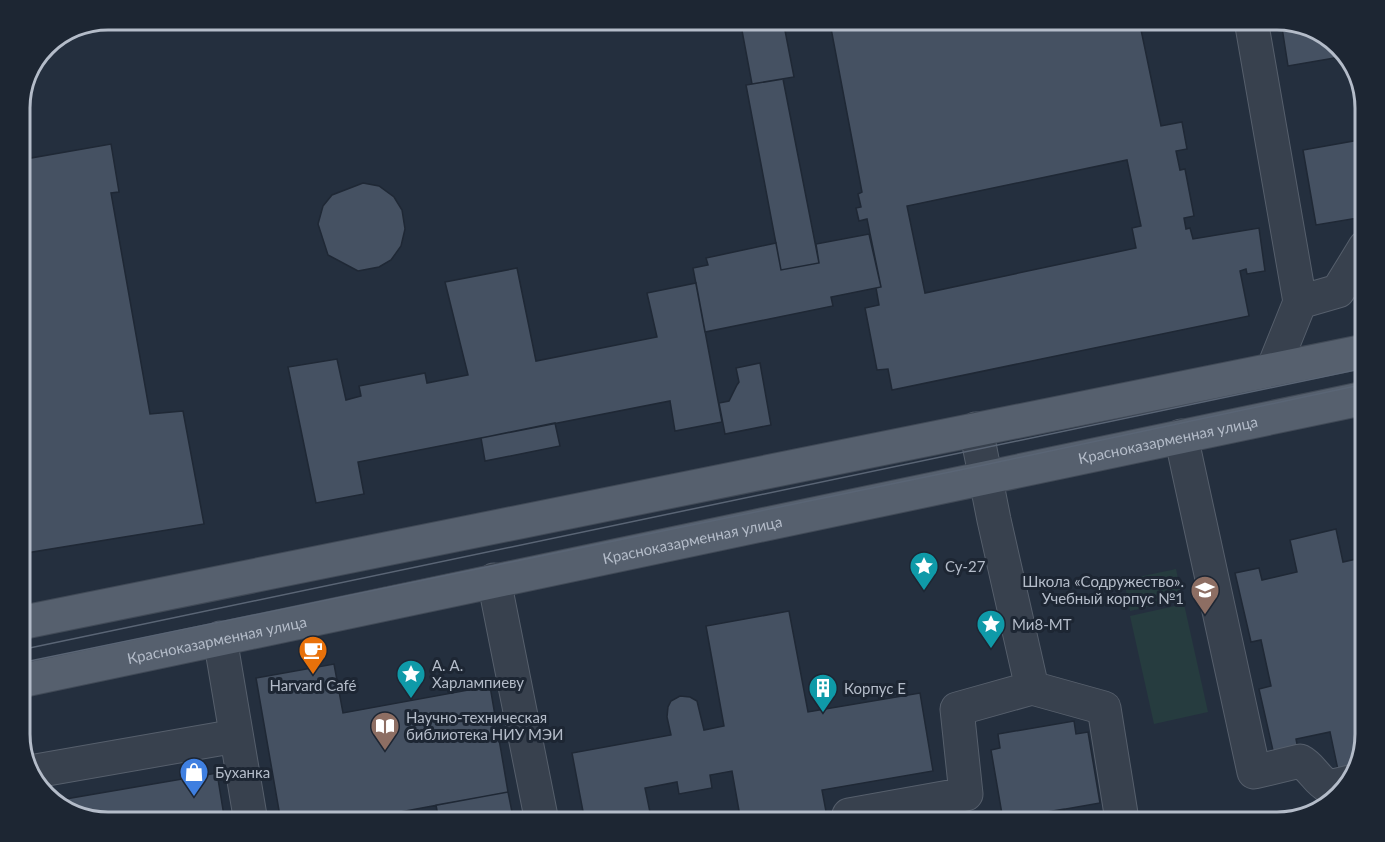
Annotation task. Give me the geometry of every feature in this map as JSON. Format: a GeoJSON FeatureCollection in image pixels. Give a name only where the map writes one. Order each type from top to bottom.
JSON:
{"type":"FeatureCollection","features":[{"type":"Feature","properties":{"kind":"main road"},"geometry":{"type":"LineString","coordinates":[[30,621],[1355,353]]}},
{"type":"Feature","properties":{"kind":"main road","name":"Красноказарменная улица"},"geometry":{"type":"LineString","coordinates":[[30,679],[1355,400]]}},
{"type":"Feature","properties":{"kind":"lane"},"geometry":{"type":"LineString","coordinates":[[1253,30],[1300,302],[1273,369]]}},
{"type":"Feature","properties":{"kind":"lane"},"geometry":{"type":"LineString","coordinates":[[1300,302],[1338,291],[1355,263]]}},
{"type":"Feature","properties":{"kind":"lane"},"geometry":{"type":"LineString","coordinates":[[976,429],[1032,688]]}},
{"type":"Feature","properties":{"kind":"lane"},"geometry":{"type":"LineString","coordinates":[[1181,436],[1254,772],[1300,761],[1308,766],[1319,780],[1329,787],[1335,786]]}},
{"type":"Feature","properties":{"kind":"lane"},"geometry":{"type":"LineString","coordinates":[[494,580],[540,812]]}},
{"type":"Feature","properties":{"kind":"lane"},"geometry":{"type":"LineString","coordinates":[[220,638],[249,812]]}},
{"type":"Feature","properties":{"kind":"lane"},"geometry":{"type":"LineString","coordinates":[[866,812],[966,794],[957,709],[1032,688],[1104,708],[1121,812]]}},
{"type":"Feature","properties":{"kind":"lane"},"geometry":{"type":"LineString","coordinates":[[39,770],[236,736]]}},
{"type":"Feature","properties":{"kind":"green space"},"geometry":{"type":"Polygon","coordinates":[[[1176,569],[1182,599],[1130,611],[1124,580],[1176,569]]]}},
{"type":"Feature","properties":{"kind":"green space"},"geometry":{"type":"Polygon","coordinates":[[[1184,604],[1208,712],[1154,724],[1130,616],[1184,604]]]}},
{"type":"Feature","properties":{"kind":"building"},"geometry":{"type":"Polygon","coordinates":[[[742,30],[785,30],[794,77],[752,84],[742,30]]]}},
{"type":"Feature","properties":{"kind":"building"},"geometry":{"type":"Polygon","coordinates":[[[831,30],[1141,30],[1161,126],[1182,122],[1187,149],[1176,151],[1180,170],[1185,169],[1194,216],[1184,218],[1186,229],[1190,228],[1193,239],[1259,228],[1265,271],[1247,274],[1246,269],[1240,271],[1249,316],[892,390],[888,369],[877,370],[865,308],[879,305],[876,288],[881,287],[867,219],[859,221],[856,208],[861,207],[858,194],[862,192],[831,30]],[[1127,160],[907,206],[925,293],[1136,248],[1132,228],[1141,226],[1127,160]]]}},
{"type":"Feature","properties":{"kind":"building"},"geometry":{"type":"Polygon","coordinates":[[[1282,31],[1316,40],[1336,58],[1288,66],[1282,31]]]}},
{"type":"Feature","properties":{"kind":"building"},"geometry":{"type":"Polygon","coordinates":[[[783,79],[819,263],[781,270],[746,85],[783,79]]]}},
{"type":"Feature","properties":{"kind":"building"},"geometry":{"type":"Polygon","coordinates":[[[1355,141],[1355,218],[1316,225],[1303,150],[1355,141]]]}},
{"type":"Feature","properties":{"kind":"building"},"geometry":{"type":"Polygon","coordinates":[[[111,144],[119,192],[111,193],[150,414],[183,411],[204,524],[30,552],[30,158],[111,144]]]}},
{"type":"Feature","properties":{"kind":"building"},"geometry":{"type":"Polygon","coordinates":[[[363,183],[379,186],[394,197],[402,210],[405,229],[401,246],[391,260],[379,267],[358,271],[328,255],[318,224],[323,206],[332,195],[363,183]]]}},
{"type":"Feature","properties":{"kind":"building"},"geometry":{"type":"Polygon","coordinates":[[[869,234],[881,287],[831,297],[833,306],[705,332],[693,268],[708,265],[706,258],[776,243],[781,270],[819,263],[816,244],[869,234]]]}},
{"type":"Feature","properties":{"kind":"building"},"geometry":{"type":"Polygon","coordinates":[[[517,268],[536,361],[657,337],[647,293],[696,283],[722,422],[675,431],[670,401],[358,462],[364,494],[316,503],[288,367],[337,359],[346,400],[361,396],[359,386],[425,373],[427,383],[468,375],[445,282],[517,268]]]}},
{"type":"Feature","properties":{"kind":"building"},"geometry":{"type":"Polygon","coordinates":[[[760,363],[771,425],[725,434],[719,403],[729,401],[739,382],[736,368],[760,363]]]}},
{"type":"Feature","properties":{"kind":"building"},"geometry":{"type":"Polygon","coordinates":[[[555,423],[560,446],[485,461],[481,438],[555,423]]]}},
{"type":"Feature","properties":{"kind":"building"},"geometry":{"type":"Polygon","coordinates":[[[1336,529],[1343,562],[1355,559],[1355,734],[1347,768],[1338,770],[1330,732],[1296,739],[1298,749],[1274,755],[1259,689],[1271,686],[1261,640],[1251,642],[1235,573],[1259,568],[1262,580],[1297,572],[1290,540],[1336,529]]]}},
{"type":"Feature","properties":{"kind":"building","name":"Корпус Е"},"geometry":{"type":"Polygon","coordinates":[[[789,611],[808,712],[920,693],[933,771],[822,790],[826,812],[739,812],[732,771],[710,775],[712,788],[679,794],[677,782],[645,788],[650,812],[583,812],[572,753],[671,735],[667,717],[668,707],[671,701],[680,696],[690,697],[697,701],[704,730],[724,726],[706,626],[789,611]]]}},
{"type":"Feature","properties":{"kind":"building","name":"Научно-техническая библиотека НИУ МЭИ"},"geometry":{"type":"Polygon","coordinates":[[[334,664],[343,713],[490,686],[508,792],[400,812],[279,812],[256,678],[334,664]]]}},
{"type":"Feature","properties":{"kind":"building"},"geometry":{"type":"Polygon","coordinates":[[[1074,721],[1076,734],[1088,732],[1100,803],[1049,812],[1002,812],[991,750],[1000,748],[998,734],[1074,721]]]}},
{"type":"Feature","properties":{"kind":"building"},"geometry":{"type":"Polygon","coordinates":[[[217,773],[223,812],[108,812],[78,806],[65,799],[217,773]]]}},
{"type":"Feature","properties":{"kind":"building"},"geometry":{"type":"Polygon","coordinates":[[[508,792],[512,812],[437,812],[436,805],[508,792]]]}},
{"type":"Feature","properties":{"kind":"building"},"geometry":{"type":"Polygon","coordinates":[[[1064,809],[1065,812],[1046,812],[1064,809]]]}},
{"type":"Feature","properties":{"kind":"tram line"},"geometry":{"type":"LineString","coordinates":[[30,648],[1355,370]]}},
{"type":"Feature","properties":{"kind":"tram line"},"geometry":{"type":"LineString","coordinates":[[30,661],[984,465],[1355,386]]}},
{"type":"Feature","properties":{"kind":"place","name":"Су-27"},"geometry":{"type":"Point","coordinates":[924,592]}},
{"type":"Feature","properties":{"kind":"place","name":"Школа «Содружество». Учебный корпус №1"},"geometry":{"type":"Point","coordinates":[1205,616]}},
{"type":"Feature","properties":{"kind":"place","name":"Ми8-МТ"},"geometry":{"type":"Point","coordinates":[991,650]}},
{"type":"Feature","properties":{"kind":"place","name":"Harvard Café"},"geometry":{"type":"Point","coordinates":[313,676]}},
{"type":"Feature","properties":{"kind":"place","name":"А. А. Харлампиеву"},"geometry":{"type":"Point","coordinates":[411,700]}},
{"type":"Feature","properties":{"kind":"place","name":"Корпус Е"},"geometry":{"type":"Point","coordinates":[823,714]}},
{"type":"Feature","properties":{"kind":"place","name":"Научно-техническая библиотека НИУ МЭИ"},"geometry":{"type":"Point","coordinates":[385,752]}},
{"type":"Feature","properties":{"kind":"place","name":"Буханка"},"geometry":{"type":"Point","coordinates":[194,798]}}]}
